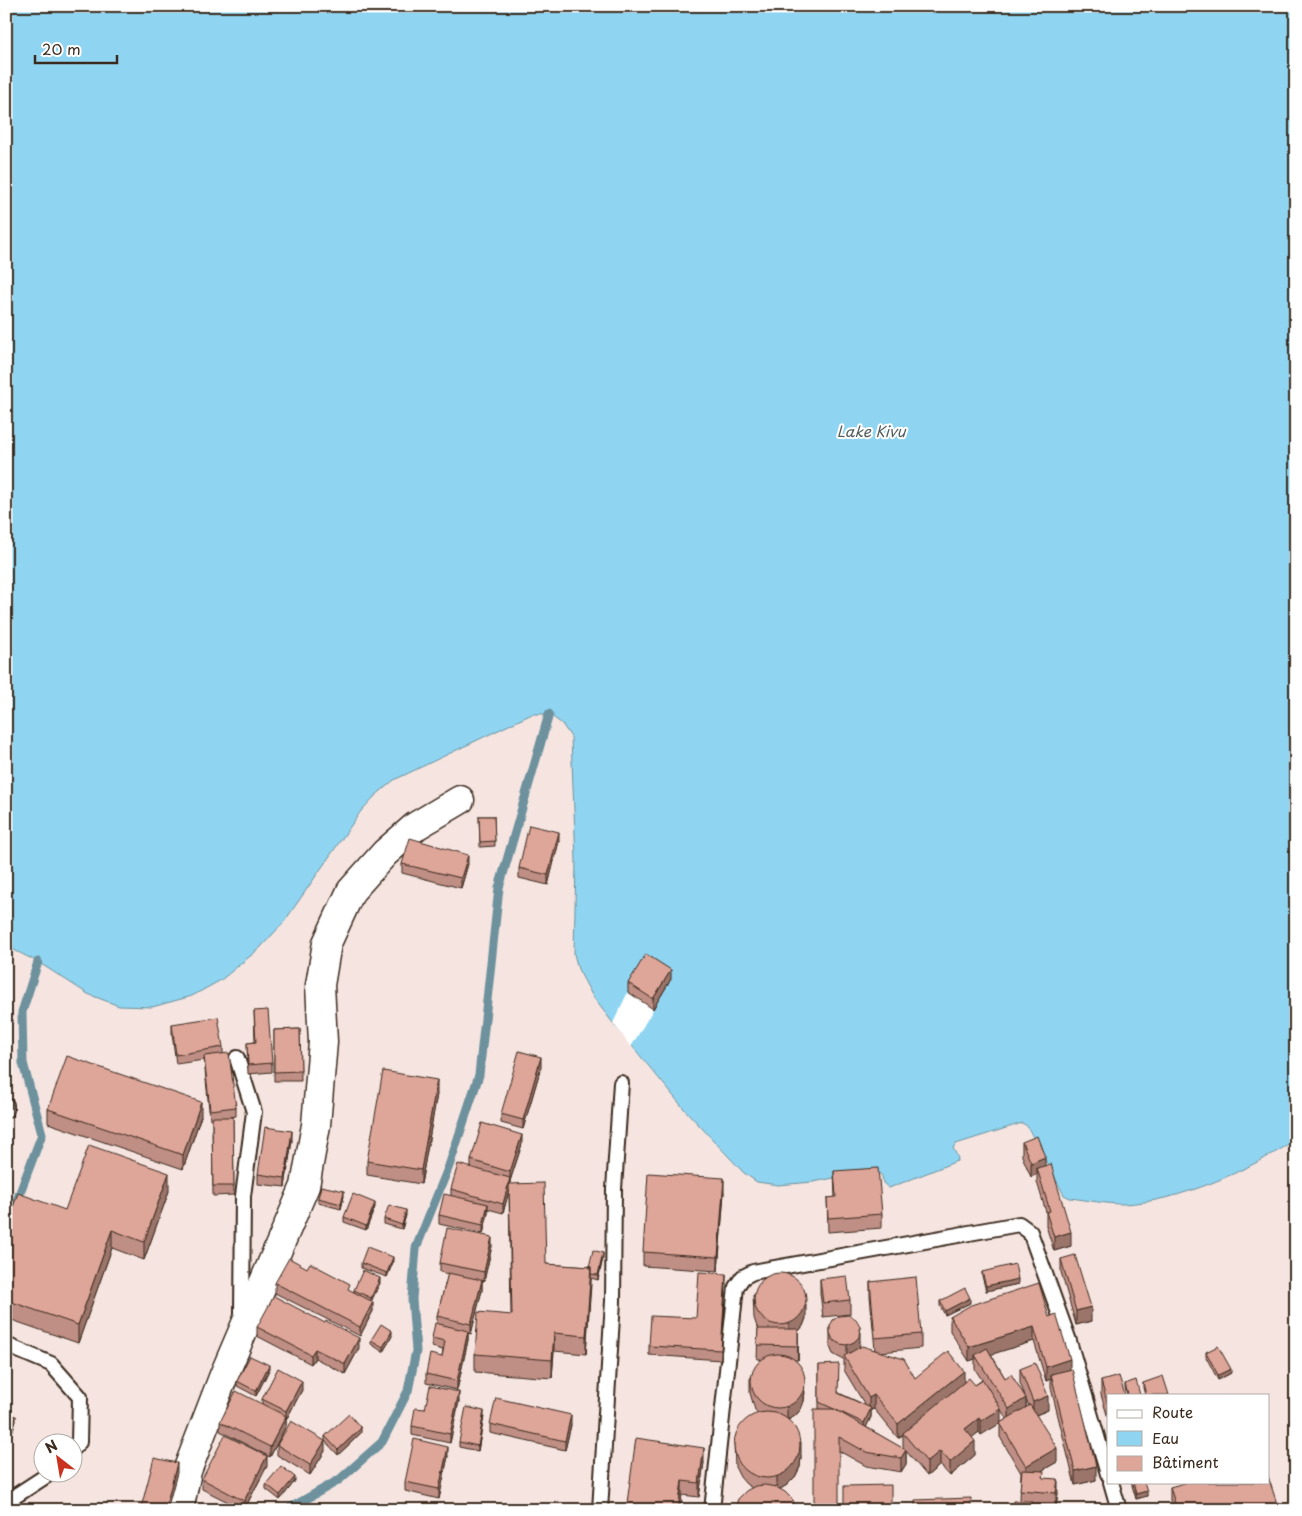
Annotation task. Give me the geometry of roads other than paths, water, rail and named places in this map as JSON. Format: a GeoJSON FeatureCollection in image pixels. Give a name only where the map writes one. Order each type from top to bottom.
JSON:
{"type":"FeatureCollection","features":[{"type":"Feature","properties":{"kind":"street"},"geometry":{"type":"LineString","coordinates":[[179,1510],[187,1472],[242,1333],[305,1186],[316,1125],[323,1042],[320,985],[327,943],[352,891],[385,852],[416,826],[460,800]]}},
{"type":"Feature","properties":{"kind":"lane"},"geometry":{"type":"LineString","coordinates":[[237,1058],[254,1112],[242,1196],[242,1333]]}},
{"type":"Feature","properties":{"kind":"lane"},"geometry":{"type":"LineString","coordinates":[[600,1510],[613,1301],[614,1189],[621,1083]]}},
{"type":"Feature","properties":{"kind":"lane"},"geometry":{"type":"LineString","coordinates":[[6,1104],[6,1110]]}},
{"type":"Feature","properties":{"kind":"lane"},"geometry":{"type":"LineString","coordinates":[[712,1510],[736,1287],[744,1277],[753,1272],[1019,1224],[1030,1232],[1065,1330],[1107,1471]]}},
{"type":"Feature","properties":{"kind":"lane"},"geometry":{"type":"LineString","coordinates":[[6,1345],[50,1364],[80,1397],[79,1434]]}},
{"type":"Feature","properties":{"kind":"lane"},"geometry":{"type":"LineString","coordinates":[[6,1502],[34,1484]]}},
{"type":"Feature","properties":{"kind":"lane"},"geometry":{"type":"LineString","coordinates":[[1112,1484],[1119,1510]]}},
{"type":"Feature","properties":{"kind":"water","name":"Lake Kivu"},"geometry":{"type":"Polygon","coordinates":[[[6,6],[1296,6],[1296,1140],[1235,1173],[1190,1191],[1145,1202],[1123,1204],[1070,1198],[1064,1195],[1027,1126],[1022,1123],[956,1144],[953,1148],[958,1158],[957,1161],[889,1188],[883,1183],[882,1176],[876,1170],[813,1182],[778,1185],[757,1182],[744,1173],[685,1110],[593,997],[578,969],[574,954],[576,860],[571,737],[562,724],[549,714],[532,714],[394,780],[361,811],[284,922],[260,948],[221,980],[192,996],[152,1007],[119,1006],[88,994],[38,962],[6,946],[6,6]]]}},
{"type":"Feature","properties":{"kind":"waterway"},"geometry":{"type":"LineString","coordinates":[[287,1510],[339,1480],[382,1442],[408,1391],[416,1351],[412,1299],[416,1248],[449,1166],[479,1075],[499,888],[549,714]]}},
{"type":"Feature","properties":{"kind":"waterway"},"geometry":{"type":"LineString","coordinates":[[16,1203],[42,1134],[23,1063],[22,1012],[38,962]]}}]}
